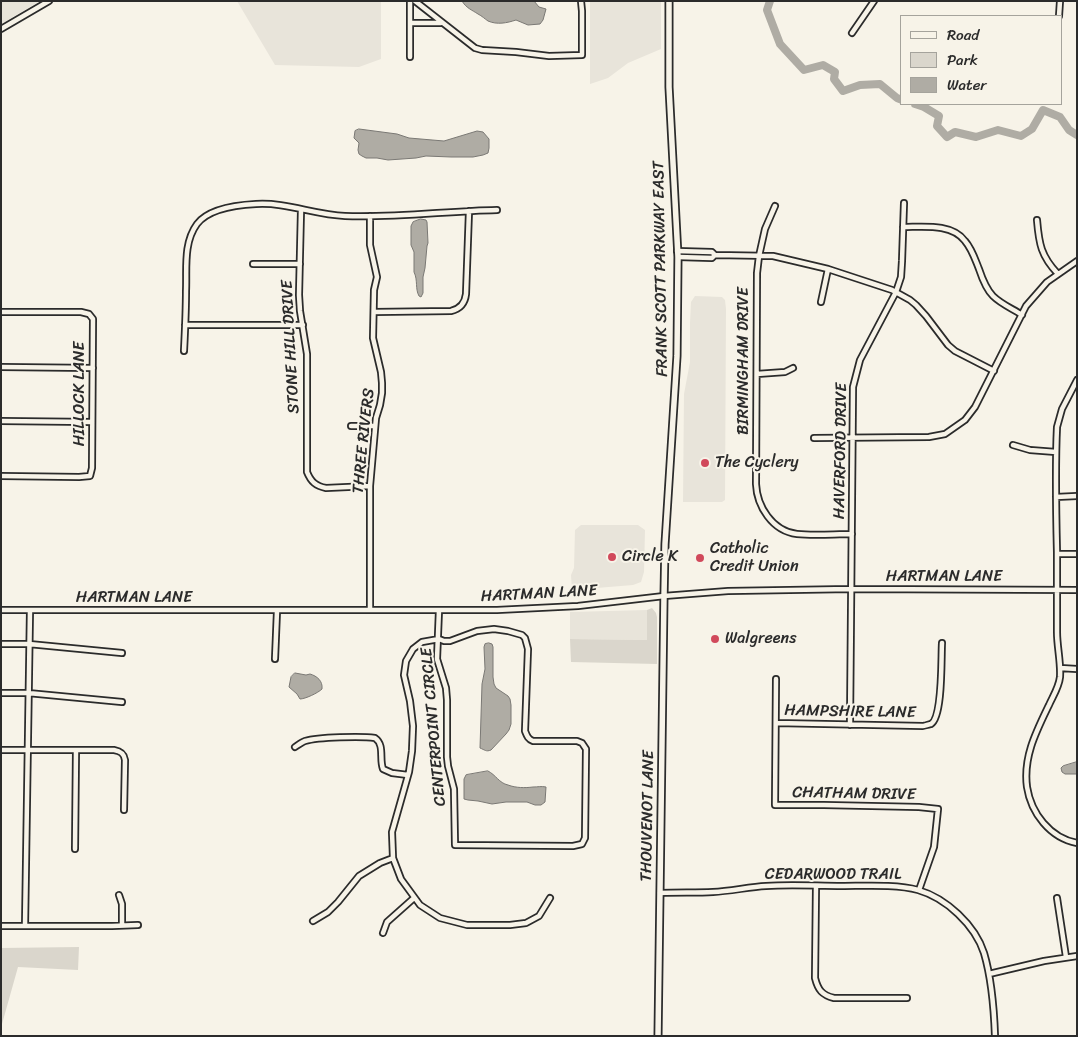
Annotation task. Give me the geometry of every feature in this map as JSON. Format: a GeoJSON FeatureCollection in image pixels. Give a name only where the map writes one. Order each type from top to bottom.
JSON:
{"type":"FeatureCollection","features":[{"type":"Feature","properties":{"kind":"main road","name":"FRANK SCOTT PARKWAY EAST"},"geometry":{"type":"LineString","coordinates":[[664,596],[665,544],[677,356],[678,254],[669,87],[669,1]]}},
{"type":"Feature","properties":{"kind":"main road","name":"THOUVENOT LANE"},"geometry":{"type":"LineString","coordinates":[[658,1036],[664,596]]}},
{"type":"Feature","properties":{"kind":"street"},"geometry":{"type":"LineString","coordinates":[[1,29],[49,1]]}},
{"type":"Feature","properties":{"kind":"street"},"geometry":{"type":"LineString","coordinates":[[410,1],[410,56]]}},
{"type":"Feature","properties":{"kind":"street"},"geometry":{"type":"LineString","coordinates":[[415,1],[472,47],[549,56],[582,55],[581,1]]}},
{"type":"Feature","properties":{"kind":"street"},"geometry":{"type":"LineString","coordinates":[[852,33],[874,1]]}},
{"type":"Feature","properties":{"kind":"street"},"geometry":{"type":"LineString","coordinates":[[1059,15],[1060,1]]}},
{"type":"Feature","properties":{"kind":"street"},"geometry":{"type":"LineString","coordinates":[[410,24],[442,23]]}},
{"type":"Feature","properties":{"kind":"street"},"geometry":{"type":"LineString","coordinates":[[184,351],[187,251],[193,230],[198,222],[217,210],[241,205],[266,203],[344,216],[497,210]]}},
{"type":"Feature","properties":{"kind":"street","name":"HAVERFORD DRIVE"},"geometry":{"type":"LineString","coordinates":[[850,725],[853,387],[860,360],[896,292],[901,276],[904,203]]}},
{"type":"Feature","properties":{"kind":"street","name":"BIRMINGHAM DRIVE"},"geometry":{"type":"LineString","coordinates":[[775,206],[765,229],[757,273],[756,492],[761,508],[777,526],[786,531],[795,534],[852,534]]}},
{"type":"Feature","properties":{"kind":"street","name":"STONE HILL DRIVE"},"geometry":{"type":"LineString","coordinates":[[301,210],[299,295],[307,354],[307,472],[310,480],[326,488],[370,486]]}},
{"type":"Feature","properties":{"kind":"street"},"geometry":{"type":"LineString","coordinates":[[374,312],[451,311],[460,307],[465,301],[466,294],[468,211]]}},
{"type":"Feature","properties":{"kind":"street","name":"THREE RIVERS"},"geometry":{"type":"LineString","coordinates":[[370,216],[370,245],[377,277],[374,290],[373,338],[382,383],[375,426],[370,486],[370,610]]}},
{"type":"Feature","properties":{"kind":"street"},"geometry":{"type":"LineString","coordinates":[[1037,220],[1038,237],[1042,251],[1058,274]]}},
{"type":"Feature","properties":{"kind":"street"},"geometry":{"type":"LineString","coordinates":[[903,227],[932,227],[948,229],[957,233],[965,239],[981,275],[993,296],[1022,315]]}},
{"type":"Feature","properties":{"kind":"street"},"geometry":{"type":"LineString","coordinates":[[678,254],[712,258],[715,255],[773,256],[828,269],[896,292],[916,305],[952,348],[970,360],[994,371]]}},
{"type":"Feature","properties":{"kind":"street"},"geometry":{"type":"LineString","coordinates":[[814,438],[929,437],[946,434],[965,420],[975,407],[1026,306],[1047,282],[1077,261]]}},
{"type":"Feature","properties":{"kind":"street"},"geometry":{"type":"LineString","coordinates":[[254,264],[300,264]]}},
{"type":"Feature","properties":{"kind":"street"},"geometry":{"type":"LineString","coordinates":[[821,302],[828,269]]}},
{"type":"Feature","properties":{"kind":"street","name":"HILLOCK LANE"},"geometry":{"type":"LineString","coordinates":[[1,312],[81,312],[89,314],[92,319],[93,368],[92,468],[90,476],[1,476]]}},
{"type":"Feature","properties":{"kind":"street"},"geometry":{"type":"LineString","coordinates":[[185,325],[303,324]]}},
{"type":"Feature","properties":{"kind":"street"},"geometry":{"type":"LineString","coordinates":[[1,367],[93,368]]}},
{"type":"Feature","properties":{"kind":"street"},"geometry":{"type":"LineString","coordinates":[[757,374],[784,372],[794,368]]}},
{"type":"Feature","properties":{"kind":"street"},"geometry":{"type":"LineString","coordinates":[[1077,380],[1062,409],[1057,427],[1057,634],[1060,680],[1036,732],[1026,766],[1026,778],[1032,804],[1041,820],[1053,832],[1066,840],[1077,843]]}},
{"type":"Feature","properties":{"kind":"street"},"geometry":{"type":"LineString","coordinates":[[1,422],[92,422]]}},
{"type":"Feature","properties":{"kind":"street"},"geometry":{"type":"LineString","coordinates":[[350,426],[375,426]]}},
{"type":"Feature","properties":{"kind":"street"},"geometry":{"type":"LineString","coordinates":[[1013,445],[1030,450],[1056,452]]}},
{"type":"Feature","properties":{"kind":"street"},"geometry":{"type":"LineString","coordinates":[[1056,497],[1077,496]]}},
{"type":"Feature","properties":{"kind":"street"},"geometry":{"type":"LineString","coordinates":[[1057,554],[1077,554]]}},
{"type":"Feature","properties":{"kind":"street","name":"HARTMAN LANE"},"geometry":{"type":"LineString","coordinates":[[1,610],[514,610],[555,608],[728,591],[851,589],[1077,590]]}},
{"type":"Feature","properties":{"kind":"street"},"geometry":{"type":"LineString","coordinates":[[25,926],[30,610]]}},
{"type":"Feature","properties":{"kind":"street","name":"CENTERPOINT CIRCLE"},"geometry":{"type":"LineString","coordinates":[[439,610],[437,659],[446,688],[447,757],[454,789],[455,845],[578,846],[582,844],[585,838],[586,749],[582,743],[577,741],[533,741],[526,736],[528,648],[526,638],[517,633],[494,629],[477,631],[450,641],[439,639]]}},
{"type":"Feature","properties":{"kind":"street"},"geometry":{"type":"LineString","coordinates":[[275,658],[277,611]]}},
{"type":"Feature","properties":{"kind":"street"},"geometry":{"type":"LineString","coordinates":[[439,639],[422,642],[413,649],[406,661],[404,675],[413,726],[412,751],[408,775],[392,832],[393,858],[401,879],[420,905],[440,918],[467,926],[526,923],[540,916],[550,898]]}},
{"type":"Feature","properties":{"kind":"street","name":"HAMPSHIRE LANE"},"geometry":{"type":"LineString","coordinates":[[776,723],[923,726],[931,724],[935,720],[939,698],[942,643]]}},
{"type":"Feature","properties":{"kind":"street"},"geometry":{"type":"LineString","coordinates":[[1,644],[29,644],[122,653]]}},
{"type":"Feature","properties":{"kind":"street"},"geometry":{"type":"LineString","coordinates":[[1060,668],[1077,669]]}},
{"type":"Feature","properties":{"kind":"street","name":"CHATHAM DRIVE"},"geometry":{"type":"LineString","coordinates":[[776,679],[775,805],[919,807],[938,809],[934,847],[919,890]]}},
{"type":"Feature","properties":{"kind":"street"},"geometry":{"type":"LineString","coordinates":[[1,693],[122,702]]}},
{"type":"Feature","properties":{"kind":"street"},"geometry":{"type":"LineString","coordinates":[[295,747],[307,740],[314,739],[375,738],[381,744],[381,763],[383,769],[392,773],[408,775]]}},
{"type":"Feature","properties":{"kind":"street"},"geometry":{"type":"LineString","coordinates":[[1,750],[114,750],[123,754],[125,760],[124,810]]}},
{"type":"Feature","properties":{"kind":"street"},"geometry":{"type":"LineString","coordinates":[[75,849],[76,750]]}},
{"type":"Feature","properties":{"kind":"street"},"geometry":{"type":"LineString","coordinates":[[313,921],[328,912],[360,876],[380,863],[393,858]]}},
{"type":"Feature","properties":{"kind":"street","name":"CEDARWOOD TRAIL"},"geometry":{"type":"LineString","coordinates":[[660,893],[713,892],[767,886],[816,886],[907,888],[934,896],[950,906],[964,920],[984,952],[989,974],[995,1036]]}},
{"type":"Feature","properties":{"kind":"street"},"geometry":{"type":"LineString","coordinates":[[816,886],[815,978],[820,991],[826,996],[834,998],[907,998]]}},
{"type":"Feature","properties":{"kind":"street"},"geometry":{"type":"LineString","coordinates":[[119,895],[122,904],[122,925]]}},
{"type":"Feature","properties":{"kind":"street"},"geometry":{"type":"LineString","coordinates":[[383,933],[387,922],[414,898]]}},
{"type":"Feature","properties":{"kind":"street"},"geometry":{"type":"LineString","coordinates":[[1057,898],[1066,957]]}},
{"type":"Feature","properties":{"kind":"street"},"geometry":{"type":"LineString","coordinates":[[1,926],[138,925]]}},
{"type":"Feature","properties":{"kind":"street"},"geometry":{"type":"LineString","coordinates":[[989,974],[1020,966],[1077,956]]}},
{"type":"Feature","properties":{"kind":"shaded area"},"geometry":{"type":"Polygon","coordinates":[[[1,1],[40,1],[1,24],[1,1]]]}},
{"type":"Feature","properties":{"kind":"shaded area"},"geometry":{"type":"Polygon","coordinates":[[[237,1],[381,1],[381,59],[359,67],[275,65],[237,1]]]}},
{"type":"Feature","properties":{"kind":"shaded area"},"geometry":{"type":"Polygon","coordinates":[[[590,1],[661,1],[661,49],[628,63],[608,78],[590,84],[590,1]]]}},
{"type":"Feature","properties":{"kind":"shaded area"},"geometry":{"type":"Polygon","coordinates":[[[695,296],[722,297],[725,300],[725,500],[722,502],[683,502],[684,394],[690,362],[691,302],[695,296]]]}},
{"type":"Feature","properties":{"kind":"shaded area"},"geometry":{"type":"Polygon","coordinates":[[[581,525],[638,525],[645,530],[644,572],[641,582],[633,585],[572,590],[571,575],[574,568],[575,530],[581,525]]]}},
{"type":"Feature","properties":{"kind":"shaded area"},"geometry":{"type":"Polygon","coordinates":[[[647,610],[647,640],[570,639],[570,612],[647,610]]]}},
{"type":"Feature","properties":{"kind":"green space"},"geometry":{"type":"Polygon","coordinates":[[[652,608],[657,617],[657,664],[571,662],[570,639],[647,640],[647,610],[652,608]]]}},
{"type":"Feature","properties":{"kind":"green space"},"geometry":{"type":"Polygon","coordinates":[[[79,947],[78,970],[18,967],[2,1024],[1,1036],[1,948],[79,947]]]}},
{"type":"Feature","properties":{"kind":"water"},"geometry":{"type":"Polygon","coordinates":[[[462,1],[534,1],[539,7],[546,9],[540,24],[528,25],[516,20],[506,23],[495,23],[488,21],[469,9],[462,1]]]}},
{"type":"Feature","properties":{"kind":"water"},"geometry":{"type":"Polygon","coordinates":[[[359,129],[397,134],[409,138],[444,141],[477,131],[483,132],[489,139],[489,148],[488,153],[473,157],[426,156],[388,160],[366,158],[359,154],[359,143],[354,138],[355,131],[359,129]]]}},
{"type":"Feature","properties":{"kind":"water"},"geometry":{"type":"Polygon","coordinates":[[[421,219],[427,222],[428,243],[421,297],[418,293],[414,272],[411,226],[413,222],[421,219]]]}},
{"type":"Feature","properties":{"kind":"water"},"geometry":{"type":"Polygon","coordinates":[[[489,643],[493,647],[494,684],[496,688],[510,699],[511,724],[506,734],[488,751],[480,748],[482,684],[485,669],[484,647],[485,644],[489,643]]]}},
{"type":"Feature","properties":{"kind":"water"},"geometry":{"type":"Polygon","coordinates":[[[295,673],[315,676],[319,679],[322,689],[311,696],[300,699],[289,687],[291,677],[295,673]]]}},
{"type":"Feature","properties":{"kind":"water"},"geometry":{"type":"Polygon","coordinates":[[[1077,762],[1077,774],[1065,774],[1062,772],[1061,768],[1063,766],[1077,762]]]}},
{"type":"Feature","properties":{"kind":"water"},"geometry":{"type":"Polygon","coordinates":[[[488,771],[502,783],[511,786],[524,788],[546,787],[545,802],[541,805],[527,802],[492,804],[464,799],[464,779],[466,775],[488,771]]]}},
{"type":"Feature","properties":{"kind":"waterway"},"geometry":{"type":"LineString","coordinates":[[770,1],[767,10],[780,44],[804,70],[823,65],[835,72],[834,79],[843,91],[860,85],[880,84],[900,99]]}},
{"type":"Feature","properties":{"kind":"waterway"},"geometry":{"type":"LineString","coordinates":[[918,105],[939,116],[937,126],[947,137],[955,132],[976,137],[998,130],[1021,136],[1032,129],[1043,110],[1060,117],[1069,130],[1077,135]]}},
{"type":"Feature","properties":{"kind":"place","name":"The Cyclery"},"geometry":{"type":"Point","coordinates":[705,463]}},
{"type":"Feature","properties":{"kind":"place","name":"Circle K"},"geometry":{"type":"Point","coordinates":[612,557]}},
{"type":"Feature","properties":{"kind":"place","name":"Catholic Credit Union"},"geometry":{"type":"Point","coordinates":[700,558]}},
{"type":"Feature","properties":{"kind":"place","name":"Walgreens"},"geometry":{"type":"Point","coordinates":[715,639]}}]}
